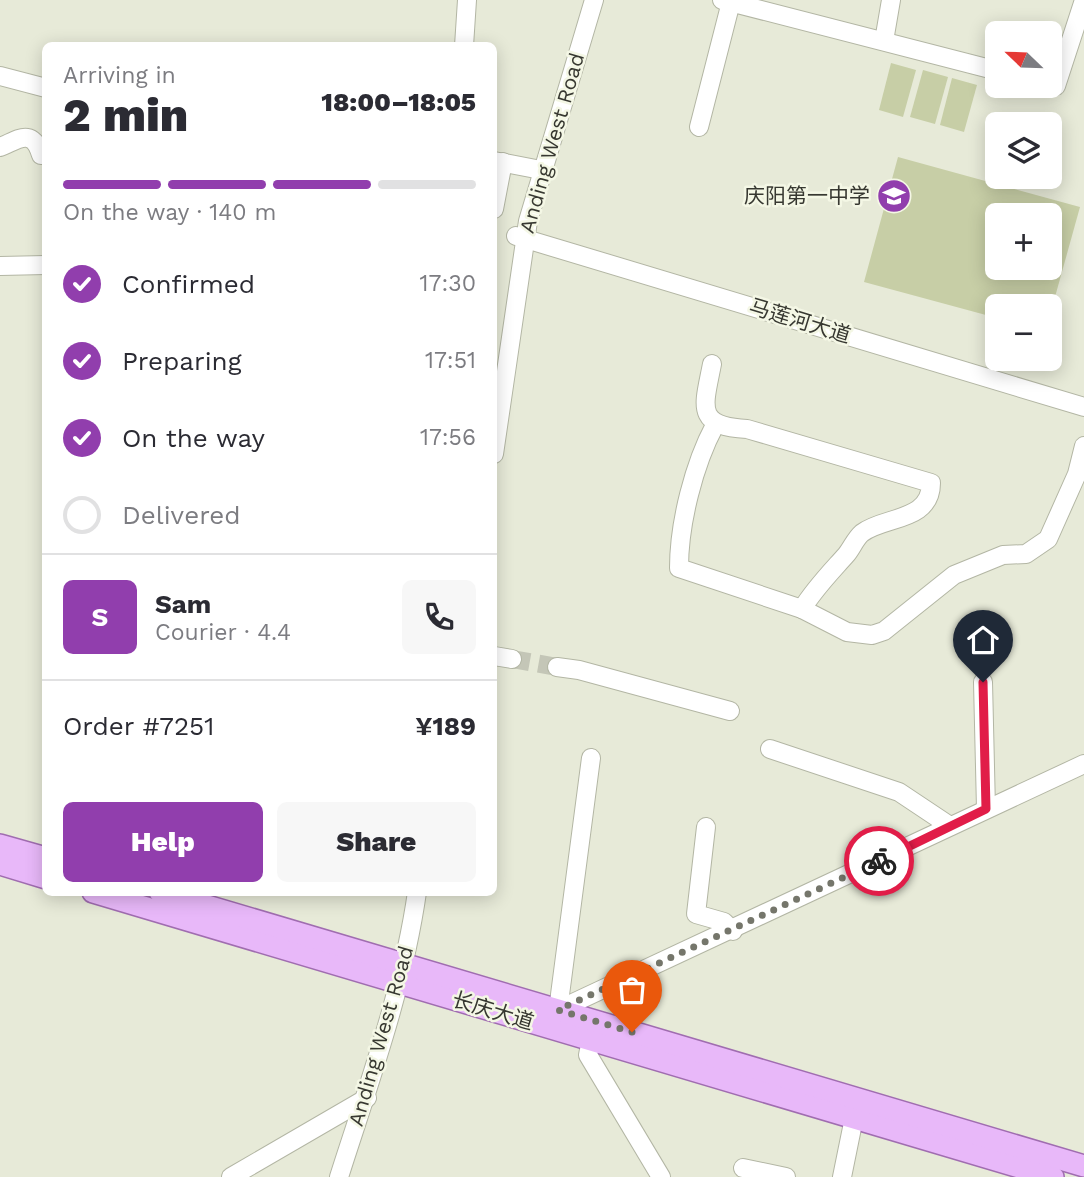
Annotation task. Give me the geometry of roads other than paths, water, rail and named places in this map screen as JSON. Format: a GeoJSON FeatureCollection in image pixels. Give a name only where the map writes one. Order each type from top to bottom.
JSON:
{"type":"FeatureCollection","features":[{"type":"Feature","properties":{"kind":"main road"},"geometry":{"type":"LineString","coordinates":[[0,845],[42,857]]}},
{"type":"Feature","properties":{"kind":"main road"},"geometry":{"type":"LineString","coordinates":[[0,864],[42,877]]}},
{"type":"Feature","properties":{"kind":"main road","name":"长庆大道"},"geometry":{"type":"LineString","coordinates":[[108,896],[406,975],[558,1010],[1084,1166]]}},
{"type":"Feature","properties":{"kind":"main road","name":"长庆大道"},"geometry":{"type":"LineString","coordinates":[[172,896],[591,1040],[1054,1177]]}},
{"type":"Feature","properties":{"kind":"street"},"geometry":{"type":"LineString","coordinates":[[464,42],[467,0]]}},
{"type":"Feature","properties":{"kind":"street","name":"Anding West Road"},"geometry":{"type":"LineString","coordinates":[[497,387],[522,232],[536,169],[584,0]]}},
{"type":"Feature","properties":{"kind":"street","name":"Anding West Road"},"geometry":{"type":"LineString","coordinates":[[536,169],[594,0]]}},
{"type":"Feature","properties":{"kind":"street"},"geometry":{"type":"LineString","coordinates":[[884,41],[891,0]]}},
{"type":"Feature","properties":{"kind":"street"},"geometry":{"type":"LineString","coordinates":[[1062,68],[1084,0]]}},
{"type":"Feature","properties":{"kind":"street"},"geometry":{"type":"LineString","coordinates":[[699,127],[727,1],[782,8],[884,41],[985,68]]}},
{"type":"Feature","properties":{"kind":"street"},"geometry":{"type":"LineString","coordinates":[[0,76],[42,87]]}},
{"type":"Feature","properties":{"kind":"street"},"geometry":{"type":"LineString","coordinates":[[0,147],[12,139],[24,137],[36,143],[42,155]]}},
{"type":"Feature","properties":{"kind":"street"},"geometry":{"type":"LineString","coordinates":[[498,162],[536,169]]}},
{"type":"Feature","properties":{"kind":"street","name":"马莲河大道"},"geometry":{"type":"LineString","coordinates":[[522,232],[1084,396]]}},
{"type":"Feature","properties":{"kind":"street","name":"马莲河大道"},"geometry":{"type":"LineString","coordinates":[[522,232],[1084,407]]}},
{"type":"Feature","properties":{"kind":"street"},"geometry":{"type":"LineString","coordinates":[[0,266],[42,265]]}},
{"type":"Feature","properties":{"kind":"street"},"geometry":{"type":"LineString","coordinates":[[712,364],[705,402],[706,416],[715,425],[747,429],[931,483],[931,491],[923,506],[897,520],[864,532],[817,584],[802,609]]}},
{"type":"Feature","properties":{"kind":"street"},"geometry":{"type":"LineString","coordinates":[[715,425],[705,444],[689,491],[679,568],[802,609],[847,632],[872,635],[884,631],[954,575],[1003,555],[1026,554],[1037,548],[1048,538],[1063,509],[1077,474],[1084,446]]}},
{"type":"Feature","properties":{"kind":"street"},"geometry":{"type":"LineString","coordinates":[[497,656],[512,659]]}},
{"type":"Feature","properties":{"kind":"street"},"geometry":{"type":"LineString","coordinates":[[557,667],[579,670],[730,711]]}},
{"type":"Feature","properties":{"kind":"street"},"geometry":{"type":"LineString","coordinates":[[983,682],[986,809]]}},
{"type":"Feature","properties":{"kind":"street"},"geometry":{"type":"LineString","coordinates":[[770,749],[899,792],[950,826]]}},
{"type":"Feature","properties":{"kind":"street"},"geometry":{"type":"LineString","coordinates":[[558,1010],[591,758]]}},
{"type":"Feature","properties":{"kind":"street"},"geometry":{"type":"LineString","coordinates":[[558,1010],[733,931],[1084,764]]}},
{"type":"Feature","properties":{"kind":"street"},"geometry":{"type":"LineString","coordinates":[[706,827],[696,914],[724,922],[733,931]]}},
{"type":"Feature","properties":{"kind":"street","name":"Anding West Road"},"geometry":{"type":"LineString","coordinates":[[349,1177],[406,975],[418,899]]}},
{"type":"Feature","properties":{"kind":"street"},"geometry":{"type":"LineString","coordinates":[[591,1040],[588,1055],[662,1177]]}},
{"type":"Feature","properties":{"kind":"street"},"geometry":{"type":"LineString","coordinates":[[231,1177],[370,1096]]}},
{"type":"Feature","properties":{"kind":"street","name":"Anding West Road"},"geometry":{"type":"LineString","coordinates":[[339,1177],[370,1096]]}},
{"type":"Feature","properties":{"kind":"street"},"geometry":{"type":"LineString","coordinates":[[842,1177],[855,1118]]}},
{"type":"Feature","properties":{"kind":"street"},"geometry":{"type":"LineString","coordinates":[[743,1168],[784,1177]]}},
{"type":"Feature","properties":{"kind":"tunnel"},"geometry":{"type":"LineString","coordinates":[[512,659],[557,667]]}},
{"type":"Feature","properties":{"kind":"place","name":"庆阳第一中学"},"geometry":{"type":"Point","coordinates":[894,196]}}]}
